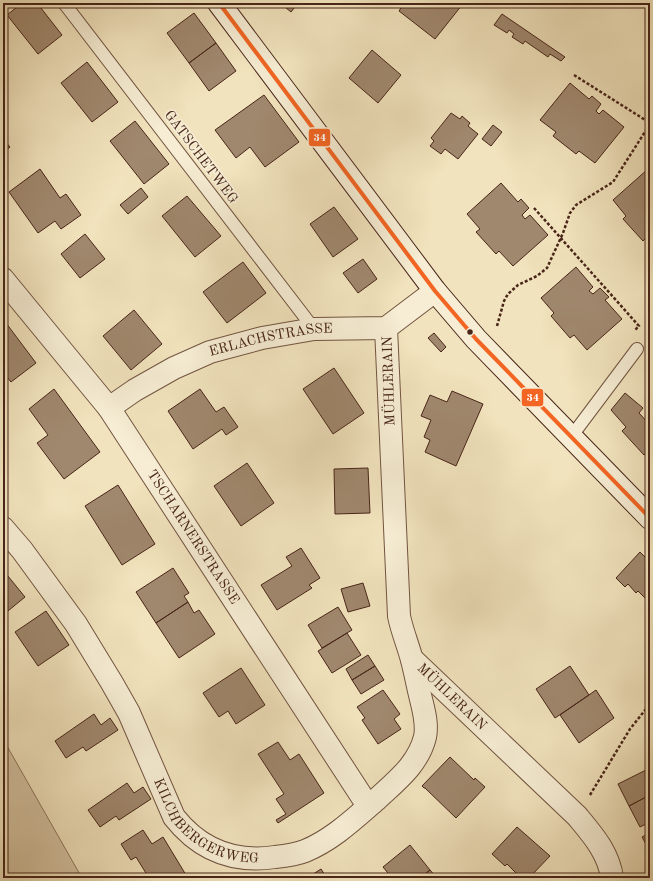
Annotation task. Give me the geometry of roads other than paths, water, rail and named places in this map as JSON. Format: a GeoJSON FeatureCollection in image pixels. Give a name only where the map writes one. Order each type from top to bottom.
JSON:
{"type":"FeatureCollection","features":[{"type":"Feature","properties":{"kind":"street"},"geometry":{"type":"LineString","coordinates":[[219,3],[435,291],[489,353],[650,518]]}},
{"type":"Feature","properties":{"kind":"street","name":"TSCHARNERSTRASSE"},"geometry":{"type":"LineString","coordinates":[[3,279],[109,408],[368,806]]}},
{"type":"Feature","properties":{"kind":"street"},"geometry":{"type":"LineString","coordinates":[[386,328],[435,291]]}},
{"type":"Feature","properties":{"kind":"street","name":"ERLACHSTRASSE"},"geometry":{"type":"LineString","coordinates":[[109,408],[135,390],[174,368],[210,352],[262,338],[314,329],[386,328]]}},
{"type":"Feature","properties":{"kind":"street","name":"MÜHLERAIN"},"geometry":{"type":"LineString","coordinates":[[386,328],[399,616],[412,659],[577,816],[592,834],[604,852],[612,878]]}},
{"type":"Feature","properties":{"kind":"street","name":"KILCHBERGERWEG"},"geometry":{"type":"LineString","coordinates":[[3,528],[22,550],[76,624],[112,683],[129,714],[174,817],[183,829],[197,840],[227,856],[249,859],[292,855],[305,851],[322,842],[350,822],[414,763],[422,747],[425,734],[425,717],[412,659]]}},
{"type":"Feature","properties":{"kind":"lane","name":"GATSCHETWEG"},"geometry":{"type":"LineString","coordinates":[[64,3],[314,329]]}},
{"type":"Feature","properties":{"kind":"lane"},"geometry":{"type":"LineString","coordinates":[[571,437],[637,349]]}}]}
